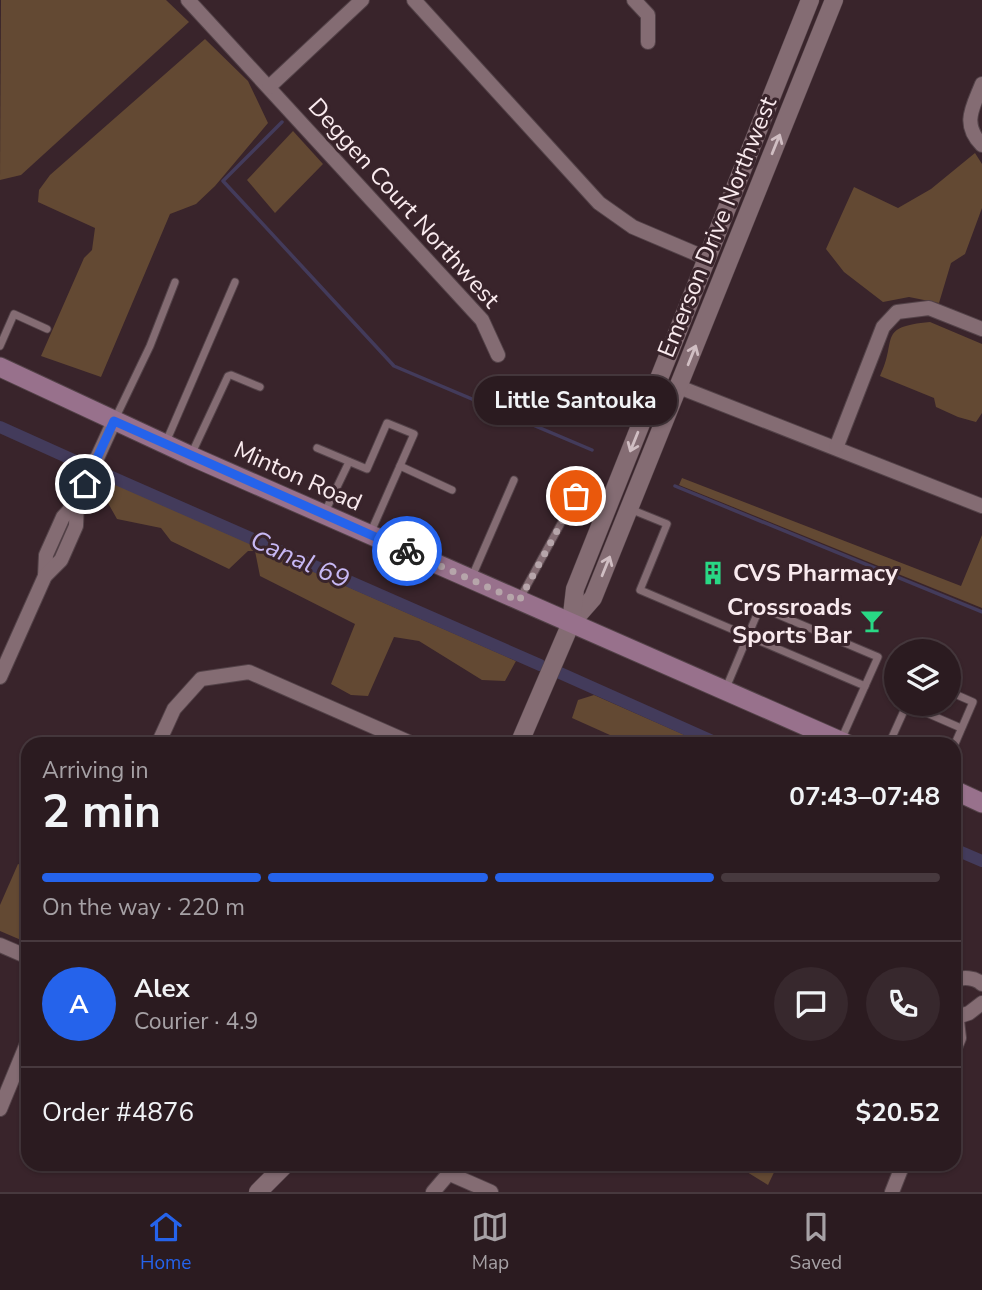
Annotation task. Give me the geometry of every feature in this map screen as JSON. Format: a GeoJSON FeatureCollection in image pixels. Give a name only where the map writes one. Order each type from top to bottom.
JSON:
{"type":"FeatureCollection","features":[{"type":"Feature","properties":{"kind":"main road","name":"Minton Road"},"geometry":{"type":"LineString","coordinates":[[0,367],[191,456],[832,737]]}},
{"type":"Feature","properties":{"kind":"main road"},"geometry":{"type":"LineString","coordinates":[[961,793],[982,803]]}},
{"type":"Feature","properties":{"kind":"street","name":"Deggen Court Northwest"},"geometry":{"type":"LineString","coordinates":[[188,0],[482,320],[498,355]]}},
{"type":"Feature","properties":{"kind":"street"},"geometry":{"type":"LineString","coordinates":[[269,87],[362,0]]}},
{"type":"Feature","properties":{"kind":"street"},"geometry":{"type":"LineString","coordinates":[[414,0],[599,203],[633,228],[706,258]]}},
{"type":"Feature","properties":{"kind":"street"},"geometry":{"type":"LineString","coordinates":[[634,0],[648,15],[648,42]]}},
{"type":"Feature","properties":{"kind":"street","name":"Emerson Drive Northwest"},"geometry":{"type":"LineString","coordinates":[[571,624],[575,589],[810,0]]}},
{"type":"Feature","properties":{"kind":"street","name":"Emerson Drive Northwest"},"geometry":{"type":"LineString","coordinates":[[571,624],[593,598],[834,0]]}},
{"type":"Feature","properties":{"kind":"street"},"geometry":{"type":"LineString","coordinates":[[978,141],[969,117],[982,84]]}},
{"type":"Feature","properties":{"kind":"street"},"geometry":{"type":"LineString","coordinates":[[836,448],[883,327],[897,312],[929,308],[982,329]]}},
{"type":"Feature","properties":{"kind":"street"},"geometry":{"type":"LineString","coordinates":[[679,387],[982,506]]}},
{"type":"Feature","properties":{"kind":"street"},"geometry":{"type":"LineString","coordinates":[[0,677],[45,576],[61,560],[63,517],[77,502],[114,421]]}},
{"type":"Feature","properties":{"kind":"street"},"geometry":{"type":"LineString","coordinates":[[522,737],[571,624]]}},
{"type":"Feature","properties":{"kind":"street"},"geometry":{"type":"LineString","coordinates":[[161,737],[174,709],[201,678],[248,672],[382,737]]}},
{"type":"Feature","properties":{"kind":"street"},"geometry":{"type":"LineString","coordinates":[[0,945],[21,954]]}},
{"type":"Feature","properties":{"kind":"street"},"geometry":{"type":"LineString","coordinates":[[961,977],[982,984]]}},
{"type":"Feature","properties":{"kind":"street"},"geometry":{"type":"LineString","coordinates":[[961,1016],[982,1003]]}},
{"type":"Feature","properties":{"kind":"street"},"geometry":{"type":"LineString","coordinates":[[0,1109],[21,1058]]}},
{"type":"Feature","properties":{"kind":"street"},"geometry":{"type":"LineString","coordinates":[[13,1078],[21,1082]]}},
{"type":"Feature","properties":{"kind":"street"},"geometry":{"type":"LineString","coordinates":[[258,1192],[279,1171]]}},
{"type":"Feature","properties":{"kind":"street"},"geometry":{"type":"LineString","coordinates":[[433,1192],[452,1171]]}},
{"type":"Feature","properties":{"kind":"street"},"geometry":{"type":"LineString","coordinates":[[457,1171],[491,1192]]}},
{"type":"Feature","properties":{"kind":"street"},"geometry":{"type":"LineString","coordinates":[[892,1192],[900,1171]]}},
{"type":"Feature","properties":{"kind":"lane"},"geometry":{"type":"LineString","coordinates":[[114,421],[175,282]]}},
{"type":"Feature","properties":{"kind":"lane"},"geometry":{"type":"LineString","coordinates":[[165,444],[235,282]]}},
{"type":"Feature","properties":{"kind":"lane"},"geometry":{"type":"LineString","coordinates":[[0,346],[14,314],[47,329]]}},
{"type":"Feature","properties":{"kind":"lane"},"geometry":{"type":"LineString","coordinates":[[191,456],[228,376],[232,374],[260,387]]}},
{"type":"Feature","properties":{"kind":"lane"},"geometry":{"type":"LineString","coordinates":[[317,448],[366,469],[387,423],[414,434],[370,535]]}},
{"type":"Feature","properties":{"kind":"lane"},"geometry":{"type":"LineString","coordinates":[[324,514],[349,462]]}},
{"type":"Feature","properties":{"kind":"lane"},"geometry":{"type":"LineString","coordinates":[[400,467],[452,490]]}},
{"type":"Feature","properties":{"kind":"lane"},"geometry":{"type":"LineString","coordinates":[[471,579],[514,480]]}},
{"type":"Feature","properties":{"kind":"lane"},"geometry":{"type":"LineString","coordinates":[[519,601],[576,496],[608,505]]}},
{"type":"Feature","properties":{"kind":"lane"},"geometry":{"type":"LineString","coordinates":[[629,509],[667,524],[640,590],[865,686]]}},
{"type":"Feature","properties":{"kind":"lane"},"geometry":{"type":"LineString","coordinates":[[725,691],[760,607],[878,657],[846,737]]}},
{"type":"Feature","properties":{"kind":"lane"},"geometry":{"type":"LineString","coordinates":[[958,737],[973,702],[961,697]]}},
{"type":"Feature","properties":{"kind":"lane"},"geometry":{"type":"LineString","coordinates":[[892,737],[901,716]]}},
{"type":"Feature","properties":{"kind":"lane"},"geometry":{"type":"LineString","coordinates":[[934,716],[961,728]]}},
{"type":"Feature","properties":{"kind":"shaded area"},"geometry":{"type":"Polygon","coordinates":[[[1,0],[166,0],[189,22],[21,175],[0,180],[1,0]]]}},
{"type":"Feature","properties":{"kind":"shaded area"},"geometry":{"type":"Polygon","coordinates":[[[205,39],[248,81],[268,123],[215,186],[196,204],[170,214],[101,377],[41,356],[84,258],[92,250],[95,228],[38,202],[39,190],[50,175],[205,39]]]}},
{"type":"Feature","properties":{"kind":"shaded area"},"geometry":{"type":"Polygon","coordinates":[[[293,131],[323,164],[275,213],[247,180],[293,131]]]}},
{"type":"Feature","properties":{"kind":"shaded area"},"geometry":{"type":"Polygon","coordinates":[[[975,153],[982,164],[982,208],[965,254],[951,263],[939,303],[909,297],[883,302],[844,272],[826,249],[854,187],[898,208],[931,189],[975,153]]]}},
{"type":"Feature","properties":{"kind":"shaded area"},"geometry":{"type":"Polygon","coordinates":[[[930,322],[982,344],[982,413],[976,422],[936,407],[934,398],[880,376],[895,332],[902,327],[930,322]]]}},
{"type":"Feature","properties":{"kind":"shaded area"},"geometry":{"type":"Polygon","coordinates":[[[682,478],[961,586],[982,535],[982,608],[679,485],[682,478]]]}},
{"type":"Feature","properties":{"kind":"shaded area"},"geometry":{"type":"Polygon","coordinates":[[[108,481],[516,661],[505,681],[482,680],[419,641],[394,637],[368,696],[351,695],[331,684],[355,624],[260,576],[255,551],[248,551],[229,569],[171,541],[161,528],[117,519],[104,496],[108,481]]]}},
{"type":"Feature","properties":{"kind":"shaded area"},"geometry":{"type":"Polygon","coordinates":[[[594,695],[689,737],[614,737],[572,718],[578,700],[594,695]]]}},
{"type":"Feature","properties":{"kind":"shaded area"},"geometry":{"type":"Polygon","coordinates":[[[18,864],[21,865],[21,940],[0,931],[0,905],[18,864]]]}},
{"type":"Feature","properties":{"kind":"shaded area"},"geometry":{"type":"Polygon","coordinates":[[[745,1171],[775,1171],[768,1185],[745,1171]]]}},
{"type":"Feature","properties":{"kind":"waterway"},"geometry":{"type":"LineString","coordinates":[[282,122],[223,181],[394,366],[592,450]]}},
{"type":"Feature","properties":{"kind":"waterway","name":"Canal 69"},"geometry":{"type":"LineString","coordinates":[[0,427],[80,463]]}},
{"type":"Feature","properties":{"kind":"waterway","name":"Canal 69"},"geometry":{"type":"LineString","coordinates":[[98,471],[540,665]]}},
{"type":"Feature","properties":{"kind":"waterway"},"geometry":{"type":"LineString","coordinates":[[675,486],[982,612]]}},
{"type":"Feature","properties":{"kind":"waterway","name":"Canal 69"},"geometry":{"type":"LineString","coordinates":[[560,673],[703,737]]}},
{"type":"Feature","properties":{"kind":"waterway","name":"Canal 69"},"geometry":{"type":"LineString","coordinates":[[961,852],[982,861]]}},
{"type":"Feature","properties":{"kind":"way so far"},"geometry":{"type":"LineString","coordinates":[[407,551],[519,601],[576,496]]}},
{"type":"Feature","properties":{"kind":"place","name":"Little Santouka"},"geometry":{"type":"Point","coordinates":[576,496]}},
{"type":"Feature","properties":{"kind":"place","name":"CVS Pharmacy"},"geometry":{"type":"Point","coordinates":[713,573]}},
{"type":"Feature","properties":{"kind":"place","name":"Crossroads Sports Bar"},"geometry":{"type":"Point","coordinates":[872,621]}},
{"type":"Feature","properties":{"kind":"route"},"geometry":{"type":"LineString","coordinates":[[85,484],[114,421],[407,551]]}}]}
